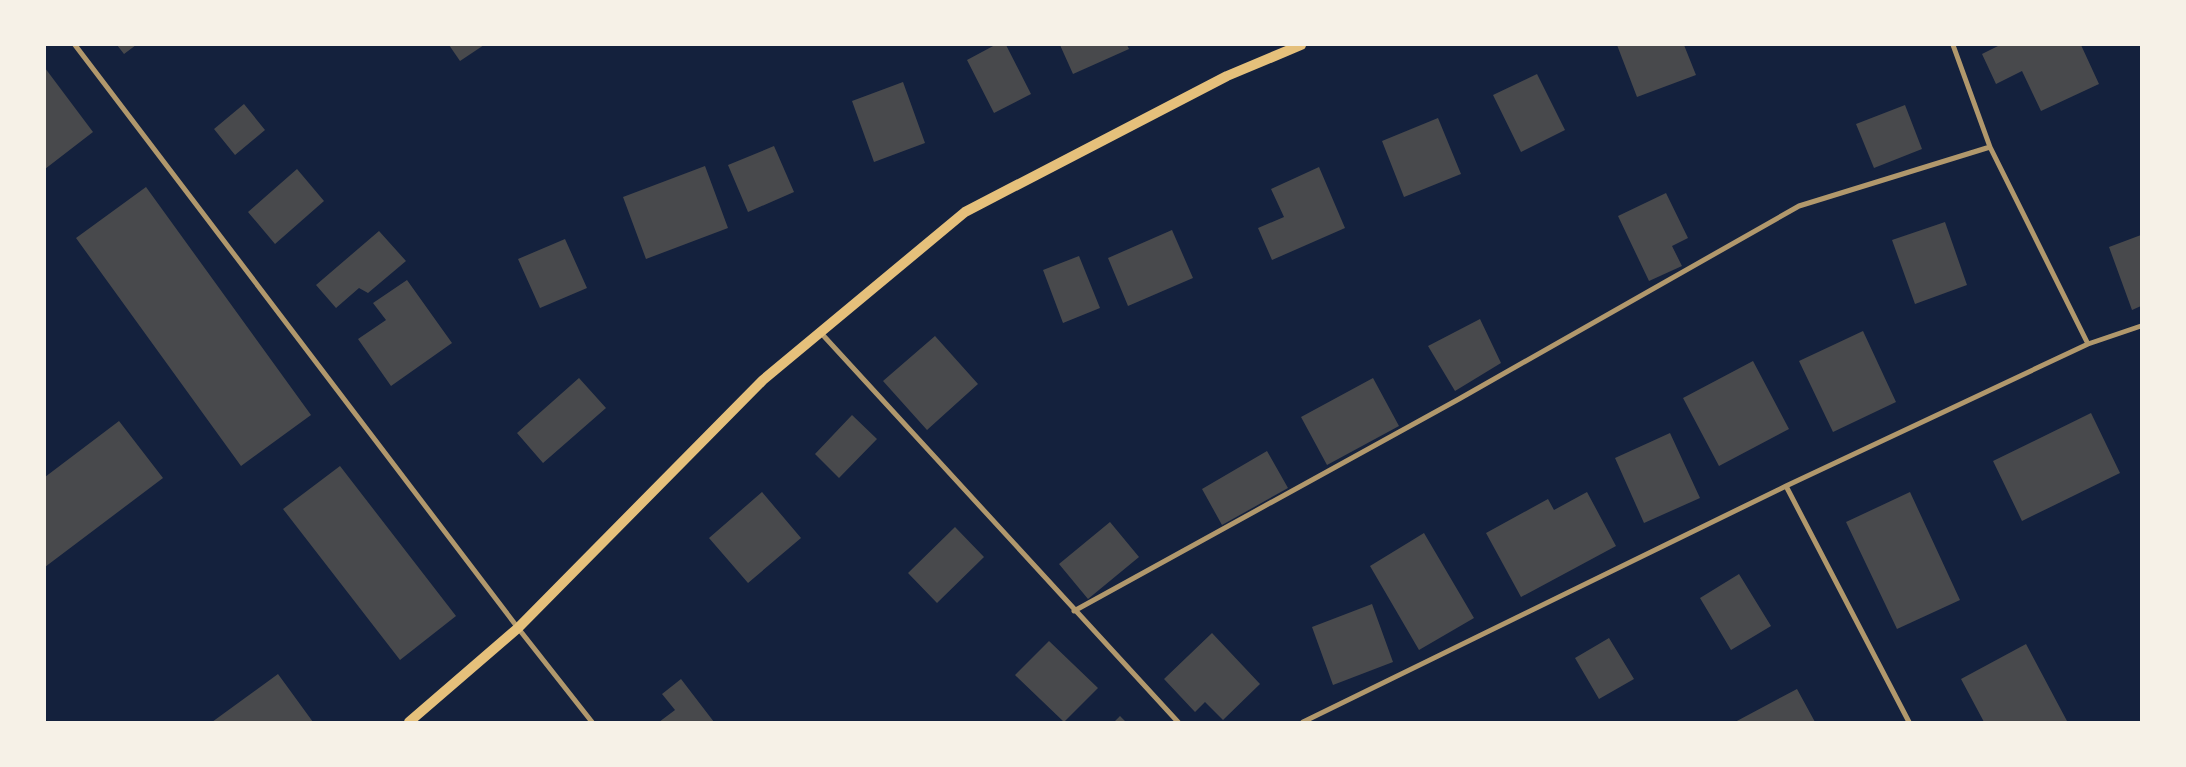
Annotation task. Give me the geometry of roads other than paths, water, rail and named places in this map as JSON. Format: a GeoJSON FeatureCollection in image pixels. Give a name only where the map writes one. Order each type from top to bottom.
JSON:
{"type":"FeatureCollection","features":[{"type":"Feature","properties":{"kind":"main road"},"geometry":{"type":"LineString","coordinates":[[409,722],[518,628],[762,380],[966,212],[1227,76],[1301,45]]}},
{"type":"Feature","properties":{"kind":"street"},"geometry":{"type":"LineString","coordinates":[[75,45],[518,628],[592,722]]}},
{"type":"Feature","properties":{"kind":"street"},"geometry":{"type":"LineString","coordinates":[[1953,45],[1990,146],[2088,344]]}},
{"type":"Feature","properties":{"kind":"street"},"geometry":{"type":"LineString","coordinates":[[1074,611],[1459,399],[1799,206],[1990,146]]}},
{"type":"Feature","properties":{"kind":"street"},"geometry":{"type":"LineString","coordinates":[[1303,722],[1786,486],[2088,344],[2141,326]]}},
{"type":"Feature","properties":{"kind":"street"},"geometry":{"type":"LineString","coordinates":[[821,333],[1074,611],[1178,722]]}},
{"type":"Feature","properties":{"kind":"street"},"geometry":{"type":"LineString","coordinates":[[1786,486],[1909,722]]}}]}
